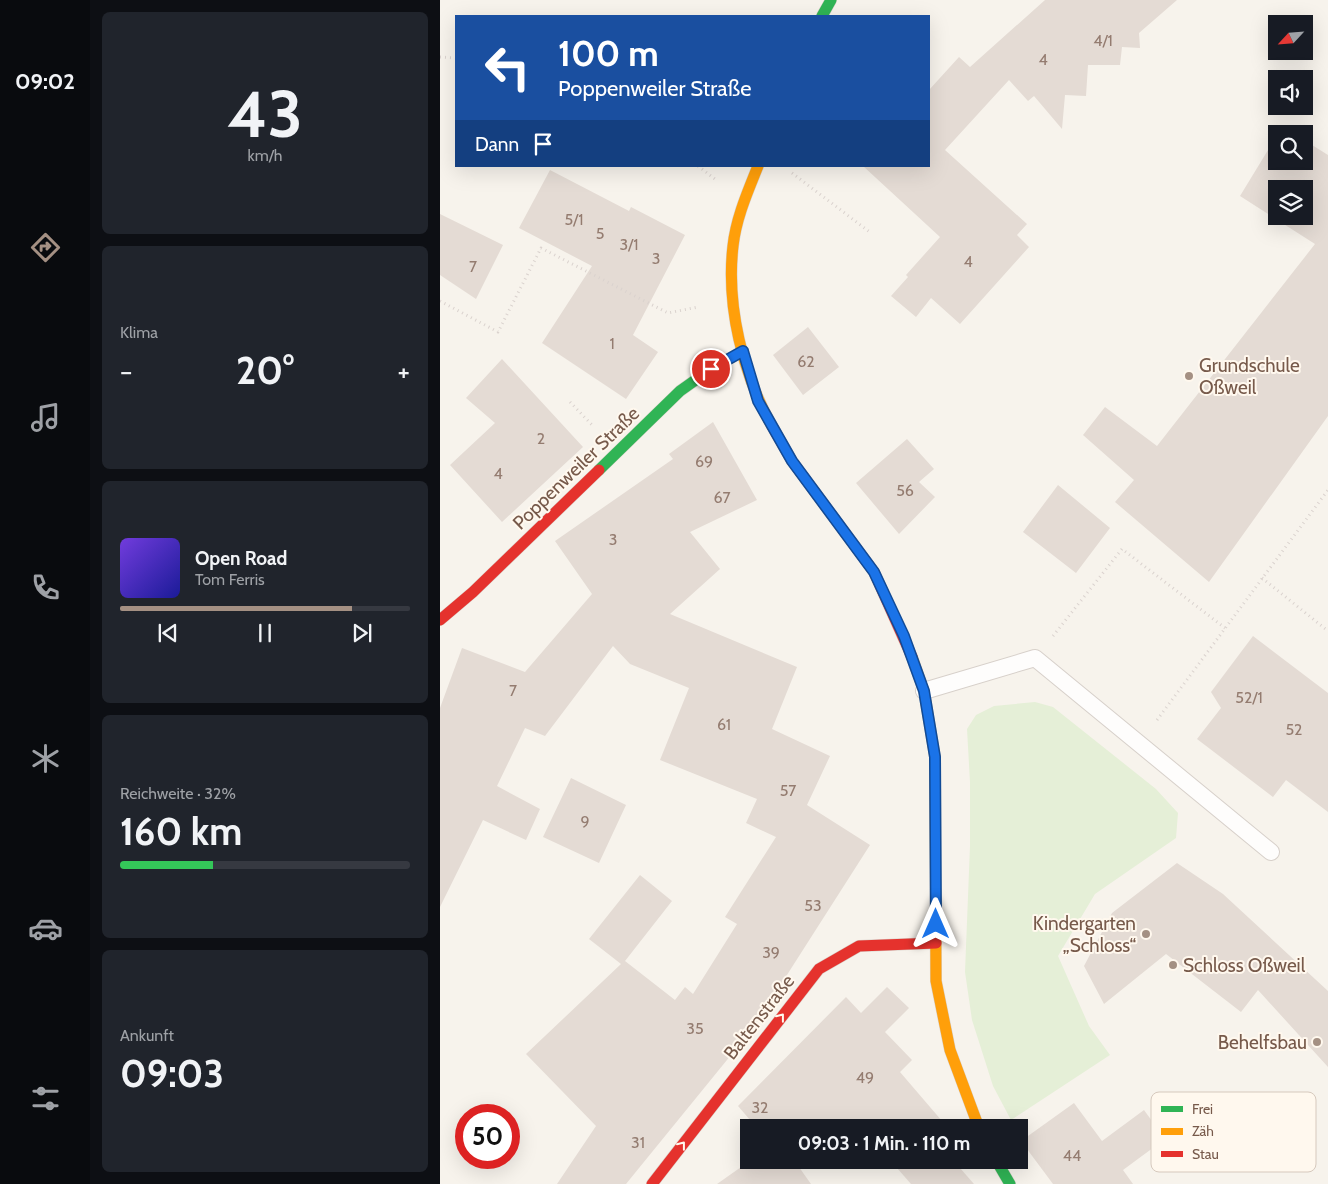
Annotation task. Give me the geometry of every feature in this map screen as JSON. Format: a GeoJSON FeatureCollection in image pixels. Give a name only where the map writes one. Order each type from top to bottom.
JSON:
{"type":"FeatureCollection","features":[{"type":"Feature","properties":{"kind":"main road"},"geometry":{"type":"LineString","coordinates":[[823,15],[831,0]]}},
{"type":"Feature","properties":{"kind":"main road"},"geometry":{"type":"LineString","coordinates":[[758,167],[744,200],[733,246],[733,300],[743,351],[758,401],[792,461],[874,572],[904,636],[924,691],[935,757],[936,980],[950,1050],[976,1119]]}},
{"type":"Feature","properties":{"kind":"main road","name":"Poppenweiler Straße"},"geometry":{"type":"LineString","coordinates":[[440,620],[473,592],[680,391],[711,369],[743,351]]}},
{"type":"Feature","properties":{"kind":"main road","name":"Baltenstraße"},"geometry":{"type":"LineString","coordinates":[[652,1184],[819,969],[859,946],[936,943]]}},
{"type":"Feature","properties":{"kind":"main road"},"geometry":{"type":"LineString","coordinates":[[1001,1169],[1010,1184]]}},
{"type":"Feature","properties":{"kind":"lane"},"geometry":{"type":"LineString","coordinates":[[924,691],[1035,658],[1271,852]]}},
{"type":"Feature","properties":{"kind":"path"},"geometry":{"type":"LineString","coordinates":[[440,57],[455,58]]}},
{"type":"Feature","properties":{"kind":"path"},"geometry":{"type":"LineString","coordinates":[[790,172],[871,233]]}},
{"type":"Feature","properties":{"kind":"path"},"geometry":{"type":"LineString","coordinates":[[440,301],[498,332],[540,248],[668,313],[733,300]]}},
{"type":"Feature","properties":{"kind":"path"},"geometry":{"type":"LineString","coordinates":[[1139,745],[1328,490]]}},
{"type":"Feature","properties":{"kind":"path"},"geometry":{"type":"LineString","coordinates":[[1035,658],[1122,549],[1225,628]]}},
{"type":"Feature","properties":{"kind":"path"},"geometry":{"type":"LineString","coordinates":[[1262,578],[1328,630]]}},
{"type":"Feature","properties":{"kind":"green space"},"geometry":{"type":"Polygon","coordinates":[[[1035,702],[1053,707],[1156,789],[1178,813],[1176,838],[1095,894],[1058,956],[1089,1026],[1110,1055],[1013,1119],[1010,1119],[993,1086],[972,1020],[965,972],[970,846],[970,782],[967,729],[976,715],[994,706],[1035,702]]]}},
{"type":"Feature","properties":{"kind":"building"},"geometry":{"type":"Polygon","coordinates":[[[1045,0],[1177,0],[1139,33],[1140,48],[1122,47],[1120,65],[1088,65],[1086,96],[1065,95],[1062,129],[1034,96],[1028,101],[1009,80],[945,150],[1027,224],[1017,235],[1029,247],[960,324],[931,298],[916,317],[891,296],[908,277],[906,275],[940,237],[864,167],[930,167],[930,89],[959,57],[970,67],[1045,0]]]}},
{"type":"Feature","properties":{"kind":"building"},"geometry":{"type":"Polygon","coordinates":[[[1313,146],[1328,155],[1328,416],[1209,582],[1115,502],[1134,480],[1083,435],[1105,407],[1157,446],[1315,244],[1285,225],[1313,225],[1313,180],[1268,180],[1268,214],[1240,196],[1268,150],[1268,170],[1313,170],[1313,146]]]}},
{"type":"Feature","properties":{"kind":"building"},"geometry":{"type":"Polygon","coordinates":[[[550,170],[629,211],[631,207],[685,235],[633,335],[658,352],[626,399],[542,343],[592,266],[519,228],[550,170]]]}},
{"type":"Feature","properties":{"kind":"building"},"geometry":{"type":"Polygon","coordinates":[[[440,214],[503,245],[476,299],[440,275],[440,214]]]}},
{"type":"Feature","properties":{"kind":"building"},"geometry":{"type":"Polygon","coordinates":[[[808,327],[839,367],[803,395],[773,355],[808,327]]]}},
{"type":"Feature","properties":{"kind":"building"},"geometry":{"type":"Polygon","coordinates":[[[502,359],[583,447],[502,522],[450,465],[495,423],[466,398],[502,359]]]}},
{"type":"Feature","properties":{"kind":"building"},"geometry":{"type":"Polygon","coordinates":[[[713,422],[757,500],[690,532],[720,569],[670,614],[797,667],[772,729],[830,756],[807,805],[870,845],[753,1028],[626,1184],[557,1184],[596,1126],[526,1054],[621,964],[589,939],[640,875],[672,901],[625,961],[675,1000],[685,987],[693,994],[737,924],[725,917],[776,837],[746,823],[757,799],[660,760],[689,688],[630,664],[613,646],[545,736],[525,728],[497,786],[540,809],[526,840],[483,820],[440,907],[440,708],[462,648],[525,672],[592,594],[555,541],[673,459],[669,454],[713,422]]]}},
{"type":"Feature","properties":{"kind":"building"},"geometry":{"type":"Polygon","coordinates":[[[907,439],[934,469],[919,482],[935,497],[899,534],[856,483],[907,439]]]}},
{"type":"Feature","properties":{"kind":"building"},"geometry":{"type":"Polygon","coordinates":[[[1058,485],[1110,528],[1076,573],[1023,532],[1058,485]]]}},
{"type":"Feature","properties":{"kind":"building"},"geometry":{"type":"Polygon","coordinates":[[[1253,636],[1328,693],[1328,812],[1286,780],[1273,797],[1197,739],[1221,708],[1211,692],[1253,636]]]}},
{"type":"Feature","properties":{"kind":"building"},"geometry":{"type":"Polygon","coordinates":[[[571,778],[626,805],[599,863],[543,837],[571,778]]]}},
{"type":"Feature","properties":{"kind":"building"},"geometry":{"type":"Polygon","coordinates":[[[1177,863],[1223,894],[1328,991],[1328,1067],[1258,990],[1241,1012],[1166,954],[1104,1004],[1084,966],[1112,913],[1177,863]]]}},
{"type":"Feature","properties":{"kind":"building"},"geometry":{"type":"Polygon","coordinates":[[[887,987],[909,1008],[885,1032],[912,1060],[900,1072],[940,1119],[749,1119],[738,1106],[846,997],[861,1013],[887,987]]]}},
{"type":"Feature","properties":{"kind":"building"},"geometry":{"type":"Polygon","coordinates":[[[1074,1103],[1102,1141],[1144,1110],[1151,1120],[1151,1149],[1123,1170],[1133,1184],[1053,1184],[1028,1150],[1028,1136],[1074,1103]]]}},
{"type":"Feature","properties":{"kind":"building"},"geometry":{"type":"Polygon","coordinates":[[[740,1168],[800,1169],[811,1184],[717,1184],[740,1168]]]}},
{"type":"Feature","properties":{"kind":"building"},"geometry":{"type":"Polygon","coordinates":[[[898,1169],[961,1169],[974,1184],[911,1184],[898,1169]]]}},
{"type":"Feature","properties":{"kind":"traffic: fast"},"geometry":{"type":"LineString","coordinates":[[823,15],[831,0]]}},
{"type":"Feature","properties":{"kind":"traffic: fast"},"geometry":{"type":"LineString","coordinates":[[599,470],[680,391],[711,369],[743,351]]}},
{"type":"Feature","properties":{"kind":"traffic: fast"},"geometry":{"type":"LineString","coordinates":[[1001,1169],[1010,1184]]}},
{"type":"Feature","properties":{"kind":"traffic: slow"},"geometry":{"type":"LineString","coordinates":[[758,167],[737,225],[731,269],[732,292],[739,339],[745,362],[753,385],[772,426]]}},
{"type":"Feature","properties":{"kind":"traffic: slow"},"geometry":{"type":"LineString","coordinates":[[912,657],[924,691],[935,757],[936,981],[950,1050],[976,1119]]}},
{"type":"Feature","properties":{"kind":"traffic: jam"},"geometry":{"type":"LineString","coordinates":[[772,426],[792,461],[874,572],[912,657]]}},
{"type":"Feature","properties":{"kind":"traffic: jam"},"geometry":{"type":"LineString","coordinates":[[440,620],[473,592],[599,470]]}},
{"type":"Feature","properties":{"kind":"traffic: jam"},"geometry":{"type":"LineString","coordinates":[[652,1184],[819,969],[859,946],[936,943]]}},
{"type":"Feature","properties":{"kind":"place","name":"Grundschule Oßweil"},"geometry":{"type":"Point","coordinates":[1189,376]}},
{"type":"Feature","properties":{"kind":"place","name":"Kindergarten „Schloss“"},"geometry":{"type":"Point","coordinates":[1146,934]}},
{"type":"Feature","properties":{"kind":"place","name":"Schloss Oßweil"},"geometry":{"type":"Point","coordinates":[1173,965]}},
{"type":"Feature","properties":{"kind":"place","name":"Behelfsbau"},"geometry":{"type":"Point","coordinates":[1317,1042]}},
{"type":"Feature","properties":{"kind":"route"},"geometry":{"type":"LineString","coordinates":[[711,369],[743,351],[758,401],[792,461],[874,572],[904,636],[924,691],[935,757],[937,826],[936,924]]}}]}
